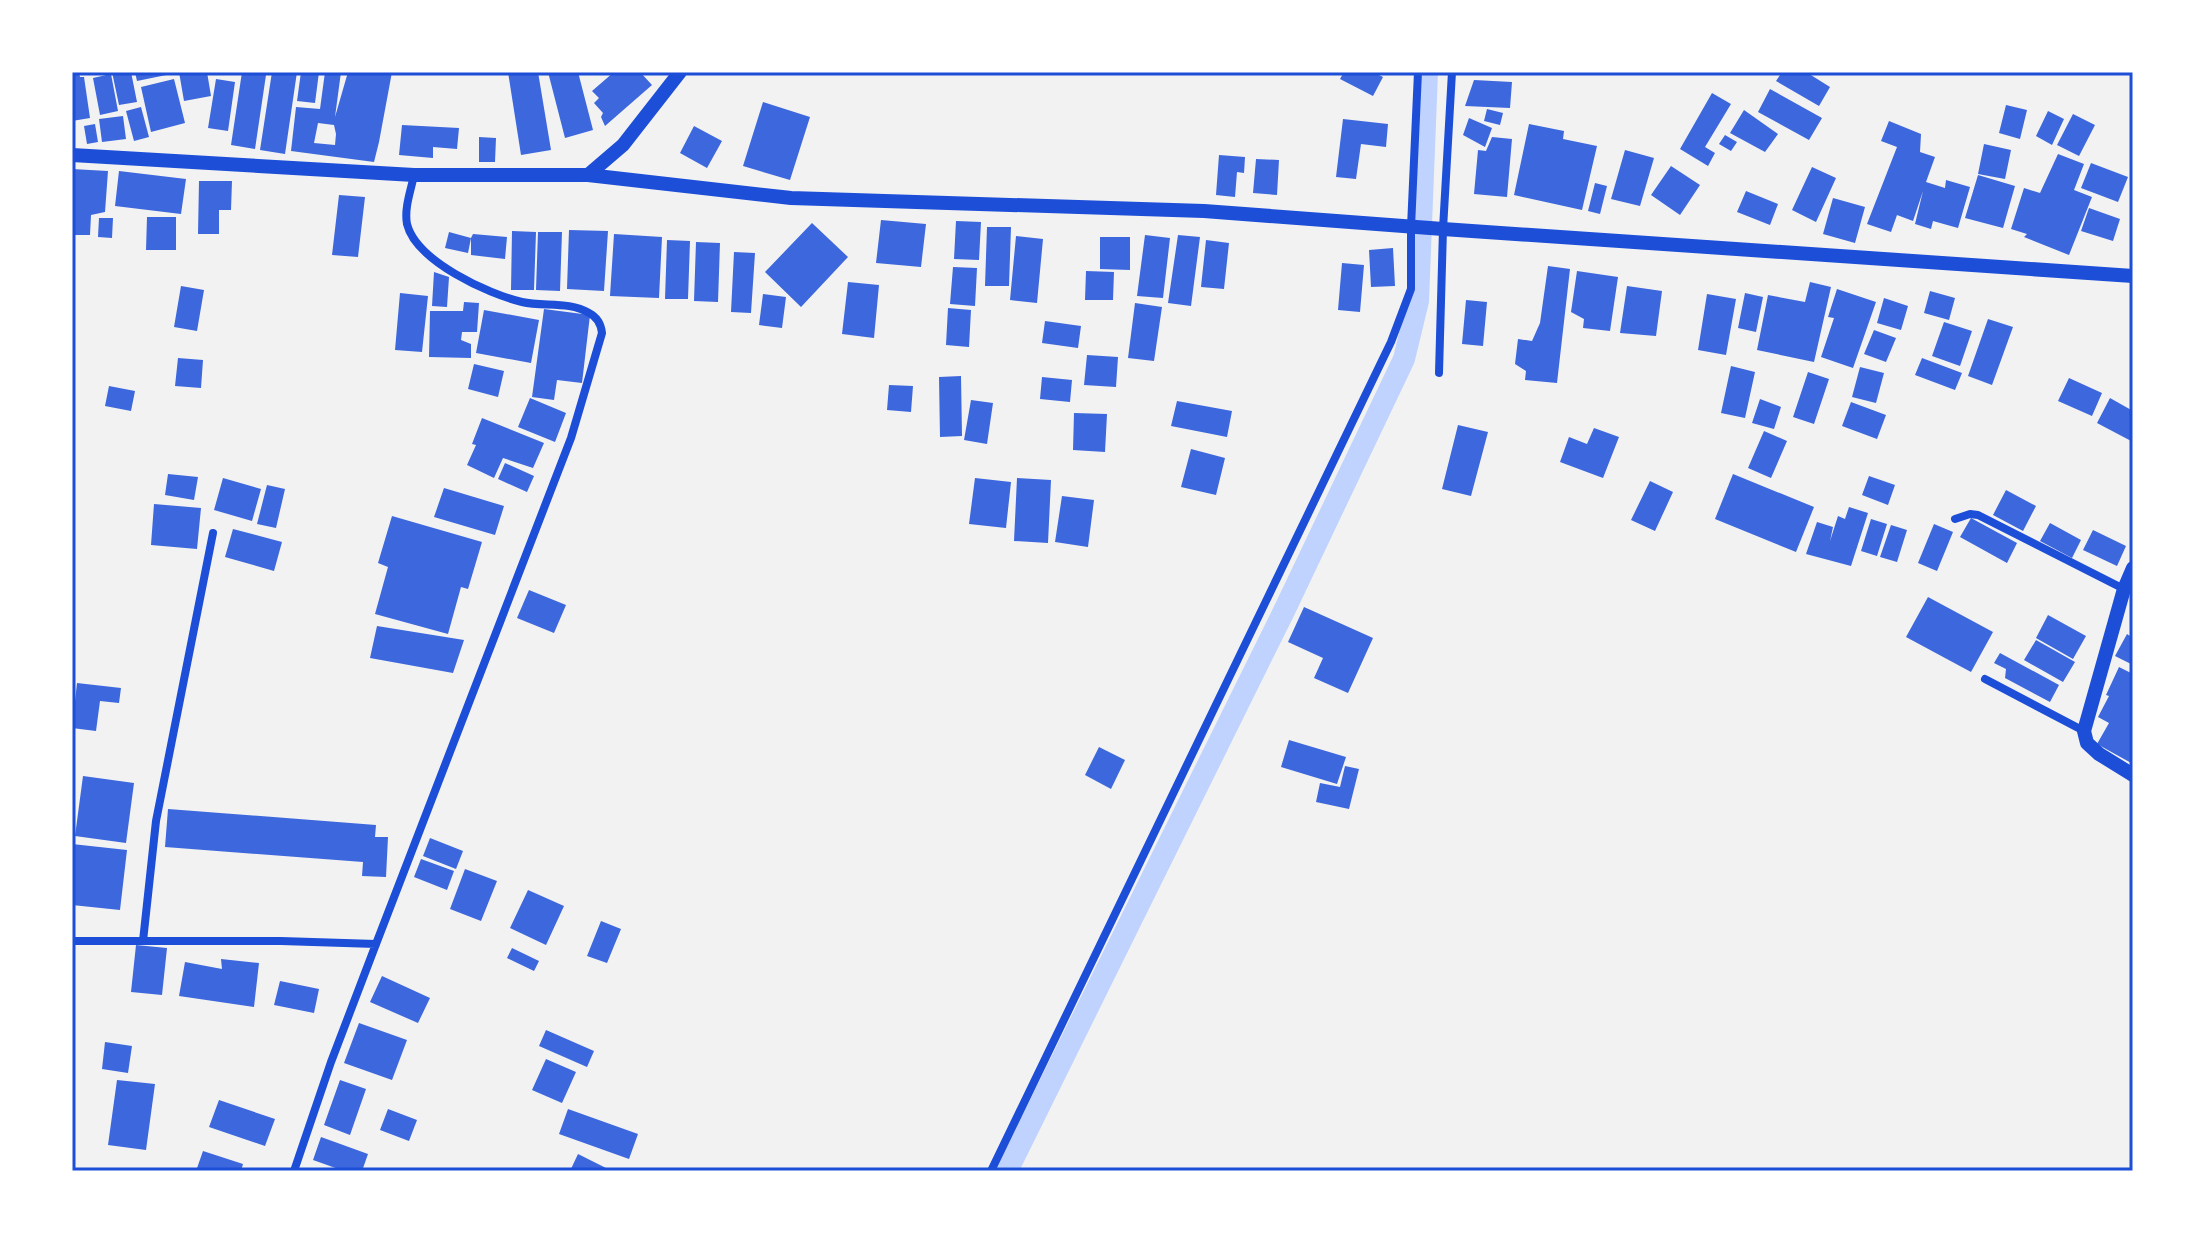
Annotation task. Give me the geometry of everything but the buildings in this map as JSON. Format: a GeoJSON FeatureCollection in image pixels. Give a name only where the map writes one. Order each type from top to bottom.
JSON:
{"type":"FeatureCollection","features":[{"type":"Feature","properties":{"kind":"street"},"geometry":{"type":"LineString","coordinates":[[588,175],[623,145],[680,72]]}},
{"type":"Feature","properties":{"kind":"street"},"geometry":{"type":"LineString","coordinates":[[991,1171],[1391,342],[1411,289],[1418,72]]}},
{"type":"Feature","properties":{"kind":"street"},"geometry":{"type":"LineString","coordinates":[[1439,373],[1452,72]]}},
{"type":"Feature","properties":{"kind":"street"},"geometry":{"type":"LineString","coordinates":[[72,155],[414,175],[588,175],[791,198],[1204,211],[2133,276]]}},
{"type":"Feature","properties":{"kind":"street"},"geometry":{"type":"LineString","coordinates":[[294,1171],[331,1062],[571,438],[602,333],[594,315],[583,310],[524,303],[483,289],[447,270],[419,245],[410,231],[406,213],[414,175]]}},
{"type":"Feature","properties":{"kind":"street"},"geometry":{"type":"LineString","coordinates":[[1955,519],[1978,515],[2124,589]]}},
{"type":"Feature","properties":{"kind":"street"},"geometry":{"type":"LineString","coordinates":[[143,941],[156,821],[213,533]]}},
{"type":"Feature","properties":{"kind":"street"},"geometry":{"type":"LineString","coordinates":[[2133,568],[2124,589],[2084,731],[2087,743],[2099,754],[2133,775]]}},
{"type":"Feature","properties":{"kind":"street"},"geometry":{"type":"LineString","coordinates":[[1985,679],[2084,731]]}},
{"type":"Feature","properties":{"kind":"street"},"geometry":{"type":"LineString","coordinates":[[72,941],[376,944]]}},
{"type":"Feature","properties":{"kind":"waterway"},"geometry":{"type":"LineString","coordinates":[[1007,1171],[1284,611],[1404,359],[1418,301],[1427,72]]}}]}
